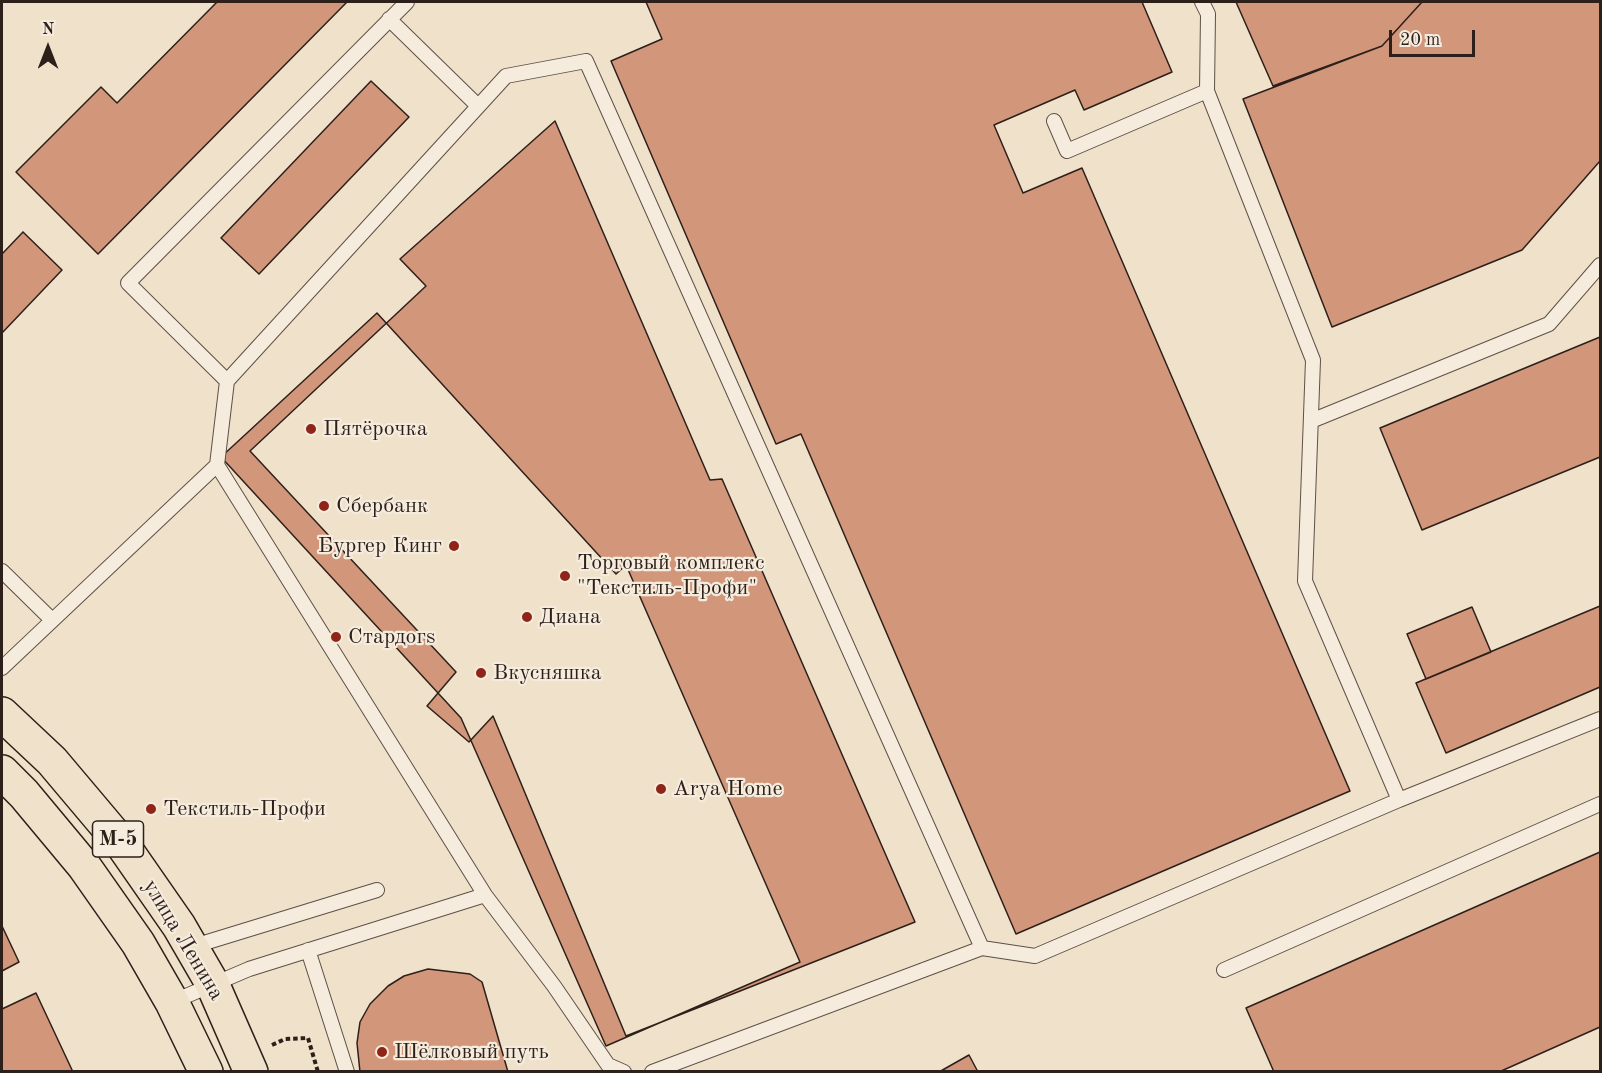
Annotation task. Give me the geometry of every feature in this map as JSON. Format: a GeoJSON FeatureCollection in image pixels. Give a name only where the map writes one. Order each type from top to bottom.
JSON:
{"type":"FeatureCollection","features":[{"type":"Feature","properties":{"kind":"main road","name":"улица Ленина"},"geometry":{"type":"LineString","coordinates":[[2,714],[52,761],[122,844],[192,947],[212,983],[251,1071]]}},
{"type":"Feature","properties":{"kind":"main road","name":"улица Ленина"},"geometry":{"type":"LineString","coordinates":[[2,772],[24,794],[84,866],[138,944],[172,1002],[206,1071]]}},
{"type":"Feature","properties":{"kind":"lane"},"geometry":{"type":"LineString","coordinates":[[227,381],[128,283],[406,2]]}},
{"type":"Feature","properties":{"kind":"lane"},"geometry":{"type":"LineString","coordinates":[[1202,2],[1208,14],[1207,91],[1313,360],[1305,581],[1399,800]]}},
{"type":"Feature","properties":{"kind":"lane"},"geometry":{"type":"LineString","coordinates":[[389,19],[478,106]]}},
{"type":"Feature","properties":{"kind":"lane"},"geometry":{"type":"LineString","coordinates":[[624,1071],[608,1065],[554,986],[485,895],[217,465],[227,381],[506,76],[585,61],[982,948]]}},
{"type":"Feature","properties":{"kind":"lane"},"geometry":{"type":"LineString","coordinates":[[1054,121],[1066,151],[1207,91]]}},
{"type":"Feature","properties":{"kind":"lane"},"geometry":{"type":"LineString","coordinates":[[1311,421],[1549,324],[1600,265]]}},
{"type":"Feature","properties":{"kind":"lane"},"geometry":{"type":"LineString","coordinates":[[2,668],[217,465]]}},
{"type":"Feature","properties":{"kind":"lane"},"geometry":{"type":"LineString","coordinates":[[2,571],[52,620]]}},
{"type":"Feature","properties":{"kind":"lane"},"geometry":{"type":"LineString","coordinates":[[652,1071],[982,948],[1035,956],[1399,800],[1600,719]]}},
{"type":"Feature","properties":{"kind":"lane"},"geometry":{"type":"LineString","coordinates":[[1224,970],[1600,804]]}},
{"type":"Feature","properties":{"kind":"lane"},"geometry":{"type":"LineString","coordinates":[[192,947],[377,890]]}},
{"type":"Feature","properties":{"kind":"lane"},"geometry":{"type":"LineString","coordinates":[[172,1002],[212,983],[308,950],[485,895]]}},
{"type":"Feature","properties":{"kind":"lane"},"geometry":{"type":"LineString","coordinates":[[308,950],[347,1071]]}},
{"type":"Feature","properties":{"kind":"path"},"geometry":{"type":"LineString","coordinates":[[285,1039],[308,1038],[318,1071]]}},
{"type":"Feature","properties":{"kind":"building"},"geometry":{"type":"Polygon","coordinates":[[[217,2],[347,2],[98,254],[16,172],[101,87],[117,103],[217,2]]]}},
{"type":"Feature","properties":{"kind":"building"},"geometry":{"type":"Polygon","coordinates":[[[646,2],[1142,2],[1172,72],[1084,110],[1075,90],[994,125],[1023,193],[1082,168],[1350,791],[1016,934],[801,434],[776,444],[611,61],[662,39],[646,2]]]}},
{"type":"Feature","properties":{"kind":"building"},"geometry":{"type":"Polygon","coordinates":[[[1236,2],[1422,2],[1382,46],[1273,86],[1236,2]]]}},
{"type":"Feature","properties":{"kind":"building"},"geometry":{"type":"Polygon","coordinates":[[[1422,2],[1600,2],[1600,161],[1522,250],[1332,327],[1243,99],[1382,46],[1422,2]]]}},
{"type":"Feature","properties":{"kind":"building"},"geometry":{"type":"Polygon","coordinates":[[[371,81],[409,117],[259,274],[221,238],[371,81]]]}},
{"type":"Feature","properties":{"kind":"building","name":"Торговый комплекс \"Текстиль-Профи\""},"geometry":{"type":"Polygon","coordinates":[[[555,121],[710,480],[722,479],[915,922],[626,1036],[493,716],[469,742],[427,706],[456,672],[250,451],[426,286],[400,259],[555,121]]]}},
{"type":"Feature","properties":{"kind":"building"},"geometry":{"type":"Polygon","coordinates":[[[23,232],[62,270],[2,333],[2,254],[23,232]]]}},
{"type":"Feature","properties":{"kind":"building"},"geometry":{"type":"Polygon","coordinates":[[[377,313],[616,574],[626,565],[800,962],[606,1046],[461,718],[221,457],[377,313]]]}},
{"type":"Feature","properties":{"kind":"building"},"geometry":{"type":"Polygon","coordinates":[[[1600,337],[1600,457],[1422,530],[1380,428],[1600,337]]]}},
{"type":"Feature","properties":{"kind":"building"},"geometry":{"type":"Polygon","coordinates":[[[1600,606],[1600,687],[1446,753],[1416,683],[1600,606]]]}},
{"type":"Feature","properties":{"kind":"building"},"geometry":{"type":"Polygon","coordinates":[[[1472,607],[1491,652],[1426,679],[1407,634],[1472,607]]]}},
{"type":"Feature","properties":{"kind":"building"},"geometry":{"type":"Polygon","coordinates":[[[1600,852],[1600,1027],[1499,1072],[1274,1072],[1246,1008],[1600,852]]]}},
{"type":"Feature","properties":{"kind":"building"},"geometry":{"type":"Polygon","coordinates":[[[2,926],[19,962],[2,971],[2,926]]]}},
{"type":"Feature","properties":{"kind":"building"},"geometry":{"type":"Polygon","coordinates":[[[428,969],[470,974],[482,982],[508,1072],[360,1072],[357,1043],[360,1022],[370,1004],[388,986],[404,976],[428,969]]]}},
{"type":"Feature","properties":{"kind":"building"},"geometry":{"type":"Polygon","coordinates":[[[36,993],[73,1072],[2,1072],[2,1009],[36,993]]]}},
{"type":"Feature","properties":{"kind":"building"},"geometry":{"type":"Polygon","coordinates":[[[969,1055],[978,1072],[939,1072],[969,1055]]]}},
{"type":"Feature","properties":{"kind":"place","name":"Пятёрочка"},"geometry":{"type":"Point","coordinates":[311,429]}},
{"type":"Feature","properties":{"kind":"place","name":"Сбербанк"},"geometry":{"type":"Point","coordinates":[324,506]}},
{"type":"Feature","properties":{"kind":"place","name":"Бургер Кинг"},"geometry":{"type":"Point","coordinates":[454,546]}},
{"type":"Feature","properties":{"kind":"place","name":"Торговый комплекс \"Текстиль-Профи\""},"geometry":{"type":"Point","coordinates":[565,576]}},
{"type":"Feature","properties":{"kind":"place","name":"Диана"},"geometry":{"type":"Point","coordinates":[527,617]}},
{"type":"Feature","properties":{"kind":"place","name":"Стардогs"},"geometry":{"type":"Point","coordinates":[336,637]}},
{"type":"Feature","properties":{"kind":"place","name":"Вкусняшка"},"geometry":{"type":"Point","coordinates":[481,673]}},
{"type":"Feature","properties":{"kind":"place","name":"Arya Home"},"geometry":{"type":"Point","coordinates":[661,789]}},
{"type":"Feature","properties":{"kind":"place","name":"Текстиль-Профи"},"geometry":{"type":"Point","coordinates":[151,809]}},
{"type":"Feature","properties":{"kind":"place","name":"Шёлковый путь"},"geometry":{"type":"Point","coordinates":[382,1052]}}]}
